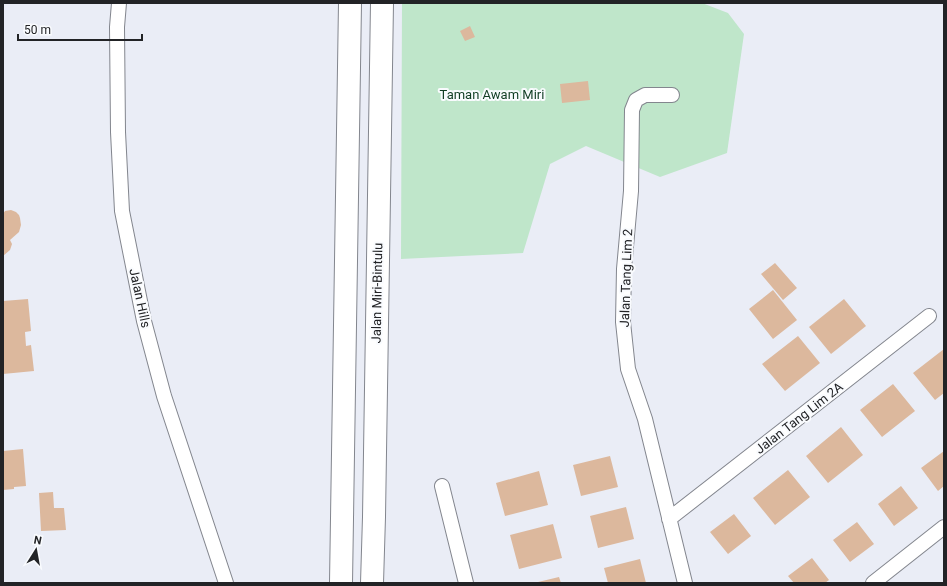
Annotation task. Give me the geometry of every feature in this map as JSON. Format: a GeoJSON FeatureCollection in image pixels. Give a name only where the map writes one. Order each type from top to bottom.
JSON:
{"type":"FeatureCollection","features":[{"type":"Feature","properties":{"kind":"highway"},"geometry":{"type":"LineString","coordinates":[[341,583],[350,3]]}},
{"type":"Feature","properties":{"kind":"highway","name":"Jalan Miri-Bintulu"},"geometry":{"type":"LineString","coordinates":[[372,583],[382,3]]}},
{"type":"Feature","properties":{"kind":"street","name":"Jalan Hills"},"geometry":{"type":"LineString","coordinates":[[119,3],[117,28],[118,124],[122,211],[144,322],[164,396],[226,583]]}},
{"type":"Feature","properties":{"kind":"street","name":"Jalan Tang Lim 2"},"geometry":{"type":"LineString","coordinates":[[672,95],[645,95],[636,100],[632,110],[631,191],[624,269],[623,322],[628,369],[645,419],[685,583]]}},
{"type":"Feature","properties":{"kind":"street","name":"Jalan Tang Lim 2A"},"geometry":{"type":"LineString","coordinates":[[669,520],[929,316]]}},
{"type":"Feature","properties":{"kind":"street"},"geometry":{"type":"LineString","coordinates":[[442,486],[466,583]]}},
{"type":"Feature","properties":{"kind":"street"},"geometry":{"type":"LineString","coordinates":[[873,583],[944,527]]}},
{"type":"Feature","properties":{"kind":"green space","name":"Taman Awam Miri"},"geometry":{"type":"Polygon","coordinates":[[[402,3],[702,3],[728,13],[744,34],[727,153],[660,177],[586,146],[550,164],[523,253],[401,259],[402,3]]]}},
{"type":"Feature","properties":{"kind":"building"},"geometry":{"type":"Polygon","coordinates":[[[470,26],[475,37],[465,41],[460,31],[470,26]]]}},
{"type":"Feature","properties":{"kind":"building"},"geometry":{"type":"Polygon","coordinates":[[[588,81],[590,100],[562,103],[560,84],[588,81]]]}},
{"type":"Feature","properties":{"kind":"building"},"geometry":{"type":"Polygon","coordinates":[[[11,210],[19,215],[21,225],[19,232],[10,240],[12,244],[10,250],[3,256],[3,214],[5,211],[11,210]]]}},
{"type":"Feature","properties":{"kind":"building"},"geometry":{"type":"Polygon","coordinates":[[[775,263],[797,288],[783,300],[761,274],[775,263]]]}},
{"type":"Feature","properties":{"kind":"building"},"geometry":{"type":"Polygon","coordinates":[[[773,290],[797,320],[773,339],[749,309],[773,290]]]}},
{"type":"Feature","properties":{"kind":"building"},"geometry":{"type":"Polygon","coordinates":[[[28,299],[31,331],[25,332],[26,346],[31,345],[34,371],[3,374],[3,301],[28,299]]]}},
{"type":"Feature","properties":{"kind":"building"},"geometry":{"type":"Polygon","coordinates":[[[844,299],[866,326],[831,354],[809,327],[844,299]]]}},
{"type":"Feature","properties":{"kind":"building"},"geometry":{"type":"Polygon","coordinates":[[[798,336],[820,363],[785,391],[762,364],[798,336]]]}},
{"type":"Feature","properties":{"kind":"building"},"geometry":{"type":"Polygon","coordinates":[[[944,349],[944,393],[935,400],[913,373],[944,349]]]}},
{"type":"Feature","properties":{"kind":"building"},"geometry":{"type":"Polygon","coordinates":[[[893,384],[915,411],[882,437],[860,410],[893,384]]]}},
{"type":"Feature","properties":{"kind":"building"},"geometry":{"type":"Polygon","coordinates":[[[841,427],[863,455],[828,483],[806,456],[841,427]]]}},
{"type":"Feature","properties":{"kind":"building"},"geometry":{"type":"Polygon","coordinates":[[[23,449],[26,486],[3,490],[3,451],[23,449]]]}},
{"type":"Feature","properties":{"kind":"building"},"geometry":{"type":"Polygon","coordinates":[[[944,451],[944,486],[938,491],[921,468],[944,451]]]}},
{"type":"Feature","properties":{"kind":"building"},"geometry":{"type":"Polygon","coordinates":[[[610,456],[618,487],[581,496],[573,465],[610,456]]]}},
{"type":"Feature","properties":{"kind":"building"},"geometry":{"type":"Polygon","coordinates":[[[788,470],[810,497],[775,525],[753,498],[788,470]]]}},
{"type":"Feature","properties":{"kind":"building"},"geometry":{"type":"Polygon","coordinates":[[[539,471],[548,505],[505,516],[496,483],[539,471]]]}},
{"type":"Feature","properties":{"kind":"building"},"geometry":{"type":"Polygon","coordinates":[[[901,486],[918,508],[894,526],[878,504],[901,486]]]}},
{"type":"Feature","properties":{"kind":"building"},"geometry":{"type":"Polygon","coordinates":[[[53,492],[54,508],[64,508],[66,530],[41,531],[39,493],[53,492]]]}},
{"type":"Feature","properties":{"kind":"building"},"geometry":{"type":"Polygon","coordinates":[[[626,507],[634,539],[598,548],[590,516],[626,507]]]}},
{"type":"Feature","properties":{"kind":"building"},"geometry":{"type":"Polygon","coordinates":[[[734,514],[751,536],[728,554],[710,532],[734,514]]]}},
{"type":"Feature","properties":{"kind":"building"},"geometry":{"type":"Polygon","coordinates":[[[857,522],[874,544],[850,562],[833,540],[857,522]]]}},
{"type":"Feature","properties":{"kind":"building"},"geometry":{"type":"Polygon","coordinates":[[[553,524],[562,558],[519,569],[510,535],[553,524]]]}},
{"type":"Feature","properties":{"kind":"building"},"geometry":{"type":"Polygon","coordinates":[[[812,558],[829,580],[825,583],[794,583],[788,576],[812,558]]]}},
{"type":"Feature","properties":{"kind":"building"},"geometry":{"type":"Polygon","coordinates":[[[640,559],[646,583],[608,583],[604,568],[640,559]]]}},
{"type":"Feature","properties":{"kind":"building"},"geometry":{"type":"Polygon","coordinates":[[[559,577],[561,583],[538,583],[538,582],[559,577]]]}}]}
